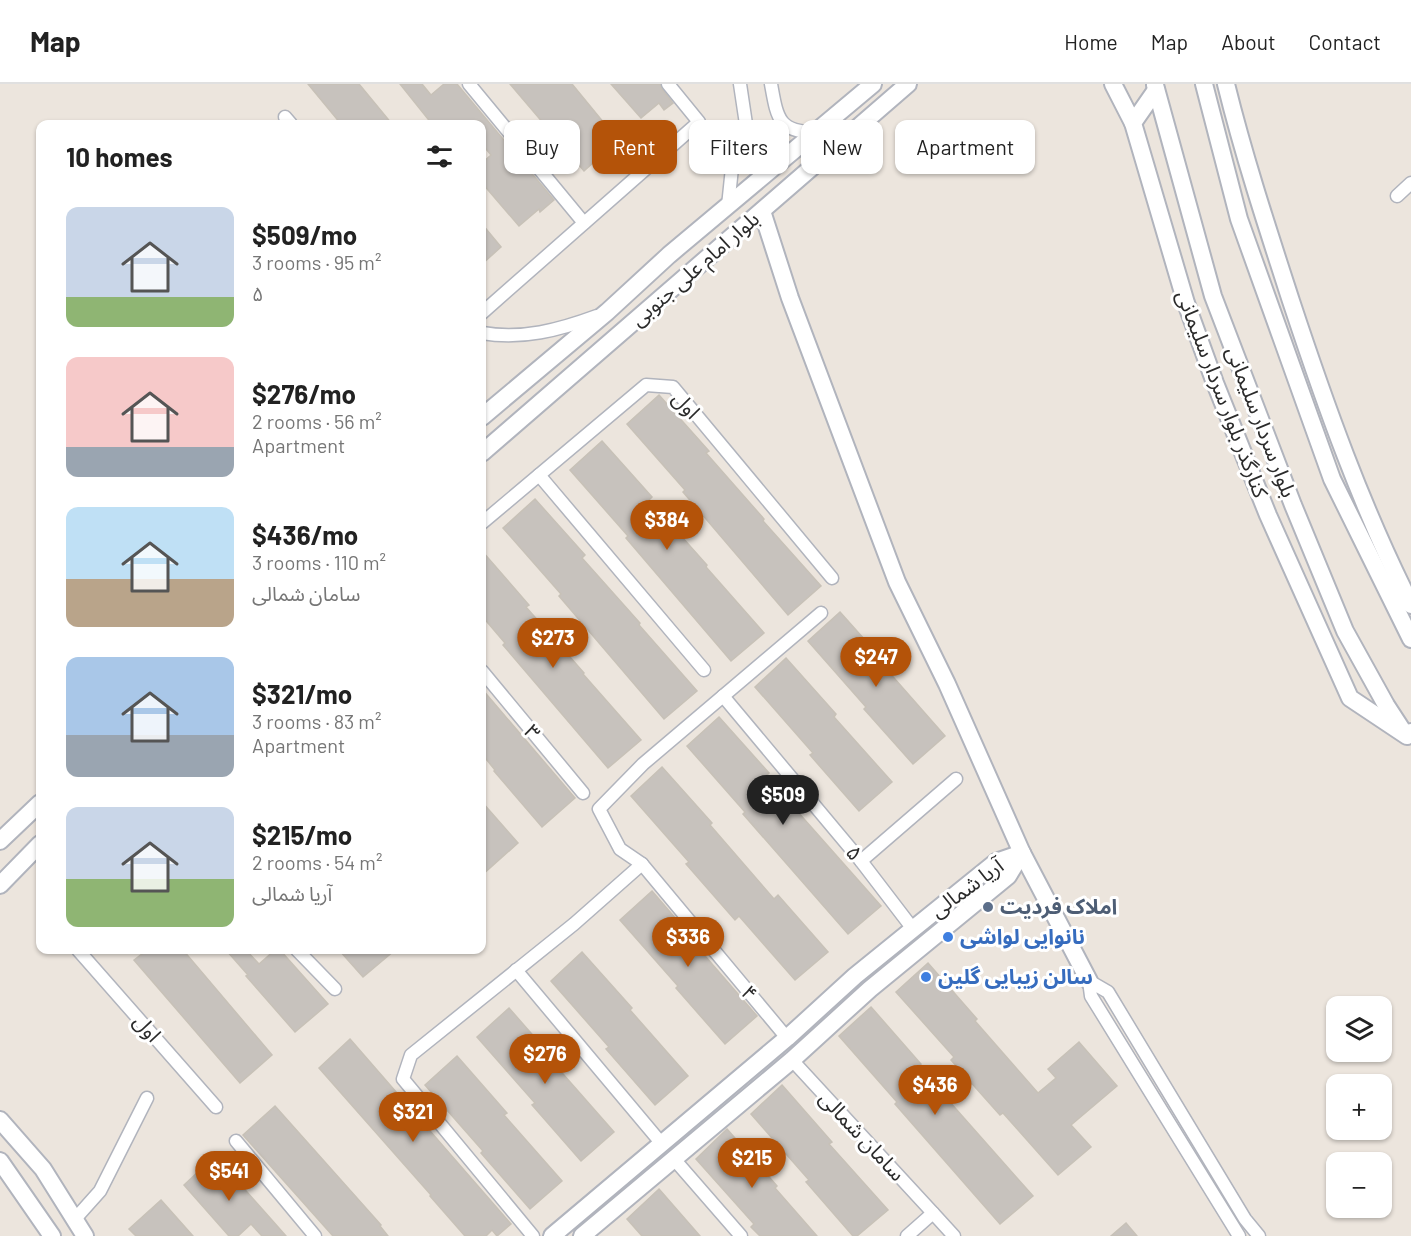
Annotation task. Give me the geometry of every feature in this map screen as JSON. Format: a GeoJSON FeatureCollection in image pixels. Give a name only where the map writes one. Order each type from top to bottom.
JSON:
{"type":"FeatureCollection","features":[{"type":"Feature","properties":{"kind":"street"},"geometry":{"type":"LineString","coordinates":[[469,84],[584,223]]}},
{"type":"Feature","properties":{"kind":"street"},"geometry":{"type":"LineString","coordinates":[[486,309],[699,122],[668,84]]}},
{"type":"Feature","properties":{"kind":"street"},"geometry":{"type":"LineString","coordinates":[[728,206],[732,168],[749,144],[740,84]]}},
{"type":"Feature","properties":{"kind":"street"},"geometry":{"type":"LineString","coordinates":[[771,84],[777,114],[786,127],[801,132]]}},
{"type":"Feature","properties":{"kind":"street","name":"بلوار امام علی جنوبی"},"geometry":{"type":"LineString","coordinates":[[830,120],[873,84]]}},
{"type":"Feature","properties":{"kind":"street","name":"بلوار امام علی جنوبی"},"geometry":{"type":"LineString","coordinates":[[486,450],[908,84]]}},
{"type":"Feature","properties":{"kind":"street","name":"کنارگذر بلوار سردار سلیمانی"},"geometry":{"type":"LineString","coordinates":[[1113,84],[1133,123],[1186,303],[1215,384],[1268,515],[1350,698],[1410,737]]}},
{"type":"Feature","properties":{"kind":"street"},"geometry":{"type":"LineString","coordinates":[[1204,84],[1239,219],[1332,479],[1411,639]]}},
{"type":"Feature","properties":{"kind":"street"},"geometry":{"type":"LineString","coordinates":[[1226,85],[1264,219],[1325,404],[1392,568],[1411,605]]}},
{"type":"Feature","properties":{"kind":"street"},"geometry":{"type":"LineString","coordinates":[[1133,123],[1155,87]]}},
{"type":"Feature","properties":{"kind":"street","name":"بلوار سردار سلیمانی"},"geometry":{"type":"LineString","coordinates":[[1155,87],[1213,296],[1293,505],[1345,632],[1386,705],[1410,737]]}},
{"type":"Feature","properties":{"kind":"street","name":"بلوار امام علی جنوبی"},"geometry":{"type":"LineString","coordinates":[[486,414],[801,145]]}},
{"type":"Feature","properties":{"kind":"street"},"geometry":{"type":"LineString","coordinates":[[1397,196],[1411,183]]}},
{"type":"Feature","properties":{"kind":"street"},"geometry":{"type":"LineString","coordinates":[[762,211],[790,298],[897,582],[947,684],[1022,853],[1089,981],[1091,996],[1239,1236]]}},
{"type":"Feature","properties":{"kind":"street"},"geometry":{"type":"LineString","coordinates":[[1259,274],[1280,266]]}},
{"type":"Feature","properties":{"kind":"street"},"geometry":{"type":"LineString","coordinates":[[1186,303],[1213,296]]}},
{"type":"Feature","properties":{"kind":"street"},"geometry":{"type":"LineString","coordinates":[[486,334],[500,336],[533,335],[566,328],[611,308],[632,323]]}},
{"type":"Feature","properties":{"kind":"street","name":"اول"},"geometry":{"type":"LineString","coordinates":[[486,520],[646,385],[673,387],[832,578]]}},
{"type":"Feature","properties":{"kind":"street"},"geometry":{"type":"LineString","coordinates":[[1332,479],[1353,472]]}},
{"type":"Feature","properties":{"kind":"street"},"geometry":{"type":"LineString","coordinates":[[539,475],[704,670]]}},
{"type":"Feature","properties":{"kind":"street"},"geometry":{"type":"LineString","coordinates":[[1268,515],[1293,505]]}},
{"type":"Feature","properties":{"kind":"street"},"geometry":{"type":"LineString","coordinates":[[723,696],[821,613]]}},
{"type":"Feature","properties":{"kind":"street","name":"۳"},"geometry":{"type":"LineString","coordinates":[[486,676],[583,794]]}},
{"type":"Feature","properties":{"kind":"street","name":"۵"},"geometry":{"type":"LineString","coordinates":[[723,696],[861,861],[913,929]]}},
{"type":"Feature","properties":{"kind":"street","name":"۴"},"geometry":{"type":"LineString","coordinates":[[723,696],[643,764],[599,809],[620,849],[642,864],[787,1038]]}},
{"type":"Feature","properties":{"kind":"street"},"geometry":{"type":"LineString","coordinates":[[861,861],[956,779]]}},
{"type":"Feature","properties":{"kind":"street"},"geometry":{"type":"LineString","coordinates":[[0,841],[36,807]]}},
{"type":"Feature","properties":{"kind":"street"},"geometry":{"type":"LineString","coordinates":[[0,885],[36,848]]}},
{"type":"Feature","properties":{"kind":"street","name":"آریا شمالی"},"geometry":{"type":"LineString","coordinates":[[552,1236],[787,1038],[855,976],[996,862],[1022,853]]}},
{"type":"Feature","properties":{"kind":"street","name":"آریا شمالی"},"geometry":{"type":"LineString","coordinates":[[582,1236],[792,1060],[870,989],[1008,876],[1022,853]]}},
{"type":"Feature","properties":{"kind":"street"},"geometry":{"type":"LineString","coordinates":[[533,1236],[403,1079],[411,1055],[642,864]]}},
{"type":"Feature","properties":{"kind":"street","name":"اول"},"geometry":{"type":"LineString","coordinates":[[82,954],[216,1107]]}},
{"type":"Feature","properties":{"kind":"street"},"geometry":{"type":"LineString","coordinates":[[301,954],[334,989]]}},
{"type":"Feature","properties":{"kind":"street"},"geometry":{"type":"LineString","coordinates":[[516,970],[662,1144]]}},
{"type":"Feature","properties":{"kind":"street"},"geometry":{"type":"LineString","coordinates":[[1089,981],[1108,992],[1245,1220],[1259,1236]]}},
{"type":"Feature","properties":{"kind":"street","name":"سامان شمالی"},"geometry":{"type":"LineString","coordinates":[[792,1060],[954,1236]]}},
{"type":"Feature","properties":{"kind":"street"},"geometry":{"type":"LineString","coordinates":[[75,1219],[100,1191],[147,1098]]}},
{"type":"Feature","properties":{"kind":"street"},"geometry":{"type":"LineString","coordinates":[[0,1120],[43,1169],[85,1236]]}},
{"type":"Feature","properties":{"kind":"street"},"geometry":{"type":"LineString","coordinates":[[236,1141],[315,1236]]}},
{"type":"Feature","properties":{"kind":"street"},"geometry":{"type":"LineString","coordinates":[[674,1158],[741,1236]]}},
{"type":"Feature","properties":{"kind":"street"},"geometry":{"type":"LineString","coordinates":[[0,1161],[52,1236]]}},
{"type":"Feature","properties":{"kind":"street"},"geometry":{"type":"LineString","coordinates":[[907,1236],[933,1213]]}},
{"type":"Feature","properties":{"kind":"building"},"geometry":{"type":"Polygon","coordinates":[[[308,84],[359,84],[389,120],[338,120],[308,84]]]}},
{"type":"Feature","properties":{"kind":"building"},"geometry":{"type":"Polygon","coordinates":[[[400,84],[422,84],[431,95],[444,84],[457,84],[504,140],[504,174],[532,174],[554,200],[519,226],[486,188],[486,159],[491,155],[486,149],[486,120],[429,120],[400,84]]]}},
{"type":"Feature","properties":{"kind":"building"},"geometry":{"type":"Polygon","coordinates":[[[510,84],[572,84],[602,120],[592,120],[592,164],[584,171],[580,166],[580,120],[541,120],[510,84]]]}},
{"type":"Feature","properties":{"kind":"building"},"geometry":{"type":"Polygon","coordinates":[[[611,84],[660,84],[673,103],[664,110],[659,103],[641,118],[611,84]]]}},
{"type":"Feature","properties":{"kind":"building"},"geometry":{"type":"Polygon","coordinates":[[[486,229],[501,247],[486,260],[486,229]]]}},
{"type":"Feature","properties":{"kind":"building"},"geometry":{"type":"Polygon","coordinates":[[[659,395],[709,451],[706,453],[764,519],[763,521],[821,586],[788,615],[683,492],[685,490],[627,424],[659,395]]]}},
{"type":"Feature","properties":{"kind":"building"},"geometry":{"type":"Polygon","coordinates":[[[602,441],[652,497],[649,500],[764,633],[731,661],[626,538],[628,536],[570,470],[602,441]]]}},
{"type":"Feature","properties":{"kind":"building"},"geometry":{"type":"Polygon","coordinates":[[[535,499],[585,555],[582,558],[697,691],[664,719],[559,596],[561,594],[503,528],[535,499]]]}},
{"type":"Feature","properties":{"kind":"building"},"geometry":{"type":"Polygon","coordinates":[[[486,556],[529,605],[526,607],[641,740],[608,768],[503,645],[505,643],[486,621],[486,556]]]}},
{"type":"Feature","properties":{"kind":"building"},"geometry":{"type":"Polygon","coordinates":[[[840,612],[890,668],[887,670],[945,736],[913,764],[808,641],[840,612]]]}},
{"type":"Feature","properties":{"kind":"building"},"geometry":{"type":"Polygon","coordinates":[[[786,658],[836,714],[834,717],[892,782],[859,811],[810,755],[813,753],[755,687],[786,658]]]}},
{"type":"Feature","properties":{"kind":"building"},"geometry":{"type":"Polygon","coordinates":[[[486,694],[575,798],[542,827],[486,759],[486,694]]]}},
{"type":"Feature","properties":{"kind":"building"},"geometry":{"type":"Polygon","coordinates":[[[719,717],[769,773],[766,776],[881,906],[848,934],[687,746],[719,717]]]}},
{"type":"Feature","properties":{"kind":"building"},"geometry":{"type":"Polygon","coordinates":[[[662,767],[712,823],[710,825],[774,899],[778,895],[828,952],[795,980],[739,916],[735,920],[686,864],[689,862],[631,796],[662,767]]]}},
{"type":"Feature","properties":{"kind":"building"},"geometry":{"type":"Polygon","coordinates":[[[486,807],[518,843],[486,871],[486,807]]]}},
{"type":"Feature","properties":{"kind":"building"},"geometry":{"type":"Polygon","coordinates":[[[652,891],[757,1016],[725,1044],[620,920],[652,891]]]}},
{"type":"Feature","properties":{"kind":"building"},"geometry":{"type":"Polygon","coordinates":[[[582,952],[688,1076],[655,1105],[606,1049],[609,1047],[551,981],[582,952]]]}},
{"type":"Feature","properties":{"kind":"building"},"geometry":{"type":"Polygon","coordinates":[[[142,954],[186,954],[272,1055],[240,1083],[134,960],[142,954]]]}},
{"type":"Feature","properties":{"kind":"building"},"geometry":{"type":"Polygon","coordinates":[[[230,954],[250,954],[259,964],[270,954],[284,954],[328,1004],[295,1032],[246,976],[248,975],[230,954]]]}},
{"type":"Feature","properties":{"kind":"building"},"geometry":{"type":"Polygon","coordinates":[[[343,954],[390,954],[363,977],[343,954]]]}},
{"type":"Feature","properties":{"kind":"building"},"geometry":{"type":"Polygon","coordinates":[[[928,963],[1038,1093],[1056,1078],[1048,1069],[1079,1042],[1117,1086],[1071,1125],[1091,1147],[1058,1175],[1003,1113],[1000,1115],[951,1060],[954,1057],[896,992],[928,963]]]}},
{"type":"Feature","properties":{"kind":"building"},"geometry":{"type":"Polygon","coordinates":[[[871,1007],[921,1064],[918,1066],[1033,1196],[1000,1224],[839,1036],[871,1007]]]}},
{"type":"Feature","properties":{"kind":"building"},"geometry":{"type":"Polygon","coordinates":[[[509,1008],[614,1132],[581,1161],[532,1105],[535,1103],[477,1037],[509,1008]]]}},
{"type":"Feature","properties":{"kind":"building"},"geometry":{"type":"Polygon","coordinates":[[[350,1039],[511,1224],[497,1236],[492,1230],[486,1236],[465,1236],[319,1068],[350,1039]]]}},
{"type":"Feature","properties":{"kind":"building"},"geometry":{"type":"Polygon","coordinates":[[[457,1056],[507,1113],[504,1115],[562,1181],[530,1209],[425,1085],[457,1056]]]}},
{"type":"Feature","properties":{"kind":"building"},"geometry":{"type":"Polygon","coordinates":[[[782,1085],[832,1142],[829,1144],[888,1210],[857,1236],[853,1236],[806,1182],[809,1180],[751,1114],[782,1085]]]}},
{"type":"Feature","properties":{"kind":"building"},"geometry":{"type":"Polygon","coordinates":[[[275,1106],[381,1225],[388,1236],[333,1236],[243,1135],[275,1106]]]}},
{"type":"Feature","properties":{"kind":"building"},"geometry":{"type":"Polygon","coordinates":[[[727,1129],[817,1236],[760,1236],[751,1227],[754,1224],[696,1159],[727,1129]]]}},
{"type":"Feature","properties":{"kind":"building"},"geometry":{"type":"Polygon","coordinates":[[[215,1156],[286,1236],[262,1236],[251,1224],[238,1236],[229,1236],[184,1185],[215,1156]]]}},
{"type":"Feature","properties":{"kind":"building"},"geometry":{"type":"Polygon","coordinates":[[[659,1189],[700,1236],[642,1236],[627,1219],[659,1189]]]}},
{"type":"Feature","properties":{"kind":"building"},"geometry":{"type":"Polygon","coordinates":[[[161,1200],[193,1236],[136,1236],[129,1229],[161,1200]]]}},
{"type":"Feature","properties":{"kind":"building"},"geometry":{"type":"Polygon","coordinates":[[[1126,1223],[1137,1236],[1111,1236],[1126,1223]]]}},
{"type":"Feature","properties":{"kind":"place","name":"املاک فردیت"},"geometry":{"type":"Point","coordinates":[988,907]}},
{"type":"Feature","properties":{"kind":"place","name":"نانوایی لواشی"},"geometry":{"type":"Point","coordinates":[948,937]}},
{"type":"Feature","properties":{"kind":"place","name":"سالن زیبایی گلین"},"geometry":{"type":"Point","coordinates":[926,977]}}]}
